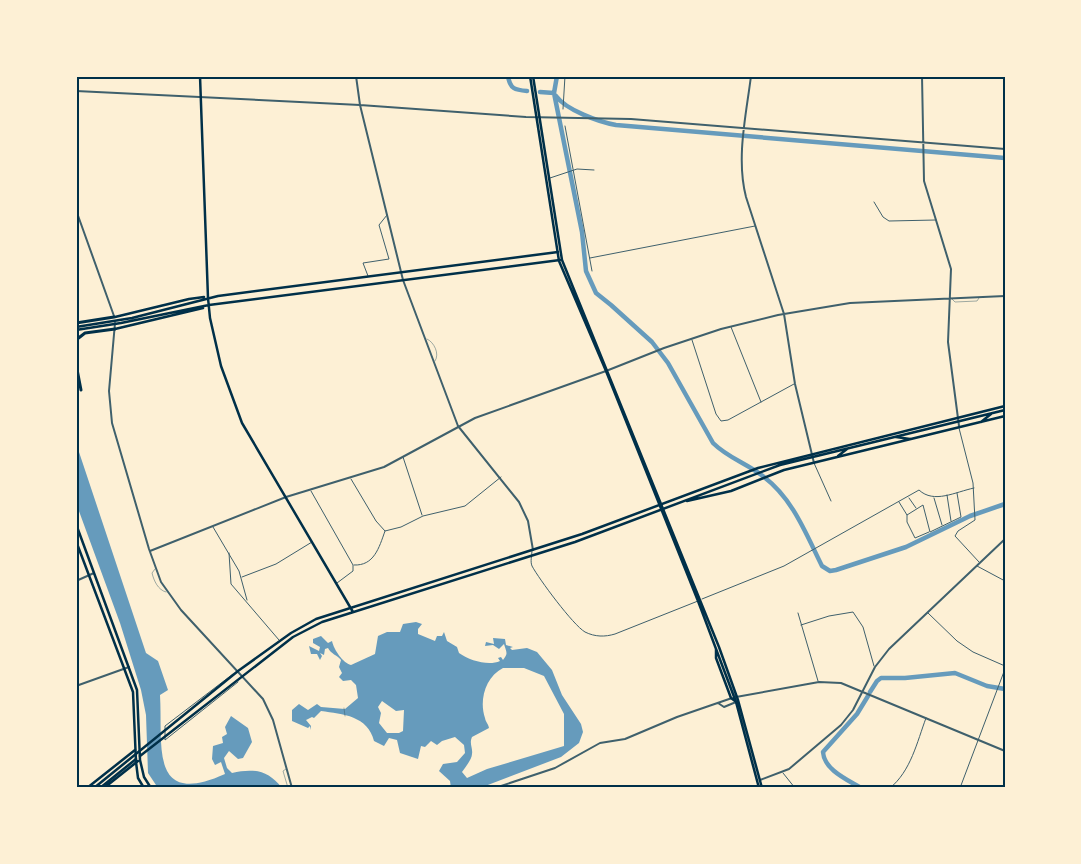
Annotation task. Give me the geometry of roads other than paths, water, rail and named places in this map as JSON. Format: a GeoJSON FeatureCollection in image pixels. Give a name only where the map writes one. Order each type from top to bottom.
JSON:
{"type":"FeatureCollection","features":[{"type":"Feature","properties":{"kind":"highway"},"geometry":{"type":"LineString","coordinates":[[76,326],[114,317]]}},
{"type":"Feature","properties":{"kind":"highway"},"geometry":{"type":"LineString","coordinates":[[76,340],[85,333],[115,329]]}},
{"type":"Feature","properties":{"kind":"highway"},"geometry":{"type":"LineString","coordinates":[[76,364],[81,390]]}},
{"type":"Feature","properties":{"kind":"main road"},"geometry":{"type":"LineString","coordinates":[[200,76],[208,298],[221,366],[242,423],[353,612]]}},
{"type":"Feature","properties":{"kind":"main road"},"geometry":{"type":"LineString","coordinates":[[531,76],[549,178],[558,252]]}},
{"type":"Feature","properties":{"kind":"main road"},"geometry":{"type":"LineString","coordinates":[[538,117],[560,260],[664,509],[699,600],[736,698],[761,788]]}},
{"type":"Feature","properties":{"kind":"main road"},"geometry":{"type":"LineString","coordinates":[[114,317],[188,299],[208,298],[558,252]]}},
{"type":"Feature","properties":{"kind":"main road"},"geometry":{"type":"LineString","coordinates":[[178,309],[560,260]]}},
{"type":"Feature","properties":{"kind":"main road"},"geometry":{"type":"LineString","coordinates":[[76,326],[122,323],[178,309],[208,298]]}},
{"type":"Feature","properties":{"kind":"main road"},"geometry":{"type":"LineString","coordinates":[[115,329],[192,311],[209,305]]}},
{"type":"Feature","properties":{"kind":"main road"},"geometry":{"type":"LineString","coordinates":[[100,788],[204,702],[238,671],[305,624],[351,606],[604,526],[751,470],[1005,406]]}},
{"type":"Feature","properties":{"kind":"main road"},"geometry":{"type":"LineString","coordinates":[[94,788],[204,702],[307,629],[353,612],[532,556],[683,502],[762,470],[811,455],[848,448],[1005,410]]}},
{"type":"Feature","properties":{"kind":"main road"},"geometry":{"type":"LineString","coordinates":[[980,423],[992,413]]}},
{"type":"Feature","properties":{"kind":"main road"},"geometry":{"type":"LineString","coordinates":[[683,502],[731,491],[769,474],[1005,416]]}},
{"type":"Feature","properties":{"kind":"main road"},"geometry":{"type":"LineString","coordinates":[[894,437],[911,439]]}},
{"type":"Feature","properties":{"kind":"main road"},"geometry":{"type":"LineString","coordinates":[[837,457],[848,448]]}},
{"type":"Feature","properties":{"kind":"main road"},"geometry":{"type":"LineString","coordinates":[[76,524],[137,690],[140,760],[144,777],[151,788]]}},
{"type":"Feature","properties":{"kind":"main road"},"geometry":{"type":"LineString","coordinates":[[76,541],[126,668],[133,692],[136,762],[138,778],[144,788]]}},
{"type":"Feature","properties":{"kind":"main road"},"geometry":{"type":"LineString","coordinates":[[699,600],[716,648],[716,658],[736,698]]}},
{"type":"Feature","properties":{"kind":"main road"},"geometry":{"type":"LineString","coordinates":[[87,788],[139,748]]}},
{"type":"Feature","properties":{"kind":"main road"},"geometry":{"type":"LineString","coordinates":[[104,788],[140,760]]}},
{"type":"Feature","properties":{"kind":"street"},"geometry":{"type":"LineString","coordinates":[[356,76],[360,105],[403,280],[458,426],[501,477],[524,513],[531,535],[532,566],[580,629],[591,634],[609,636],[775,570],[919,490],[925,496],[934,498],[974,488]]}},
{"type":"Feature","properties":{"kind":"street"},"geometry":{"type":"LineString","coordinates":[[563,110],[565,76]]}},
{"type":"Feature","properties":{"kind":"street"},"geometry":{"type":"LineString","coordinates":[[751,76],[743,139],[742,177],[784,314],[795,384],[811,455],[831,501]]}},
{"type":"Feature","properties":{"kind":"street"},"geometry":{"type":"LineString","coordinates":[[922,76],[925,188],[951,269],[948,342],[957,417],[974,488],[975,520],[958,531],[955,536],[979,562]]}},
{"type":"Feature","properties":{"kind":"street"},"geometry":{"type":"LineString","coordinates":[[76,92],[360,105],[538,117],[607,118],[1005,149]]}},
{"type":"Feature","properties":{"kind":"street"},"geometry":{"type":"LineString","coordinates":[[565,126],[592,271]]}},
{"type":"Feature","properties":{"kind":"street"},"geometry":{"type":"LineString","coordinates":[[549,178],[573,170],[594,170]]}},
{"type":"Feature","properties":{"kind":"street"},"geometry":{"type":"LineString","coordinates":[[874,202],[883,217],[889,221],[936,220]]}},
{"type":"Feature","properties":{"kind":"street"},"geometry":{"type":"LineString","coordinates":[[76,210],[114,317],[115,329],[109,391],[112,423],[150,551],[167,592],[268,706],[292,788]]}},
{"type":"Feature","properties":{"kind":"street"},"geometry":{"type":"LineString","coordinates":[[368,276],[363,263],[389,259],[379,225],[387,215]]}},
{"type":"Feature","properties":{"kind":"street"},"geometry":{"type":"LineString","coordinates":[[590,258],[756,226]]}},
{"type":"Feature","properties":{"kind":"street"},"geometry":{"type":"LineString","coordinates":[[150,551],[286,497],[350,479],[384,467],[458,426],[490,412],[607,371],[651,352],[731,326],[784,314],[850,303],[1005,296]]}},
{"type":"Feature","properties":{"kind":"street"},"geometry":{"type":"LineString","coordinates":[[731,326],[761,403]]}},
{"type":"Feature","properties":{"kind":"street"},"geometry":{"type":"LineString","coordinates":[[691,338],[716,414],[721,421],[728,420],[795,384]]}},
{"type":"Feature","properties":{"kind":"street"},"geometry":{"type":"LineString","coordinates":[[402,457],[422,516]]}},
{"type":"Feature","properties":{"kind":"street"},"geometry":{"type":"LineString","coordinates":[[385,531],[402,527],[422,516],[465,506],[501,477]]}},
{"type":"Feature","properties":{"kind":"street"},"geometry":{"type":"LineString","coordinates":[[350,479],[376,521],[385,531]]}},
{"type":"Feature","properties":{"kind":"street"},"geometry":{"type":"LineString","coordinates":[[311,490],[353,564],[353,571],[337,583]]}},
{"type":"Feature","properties":{"kind":"street"},"geometry":{"type":"LineString","coordinates":[[898,502],[906,515],[907,522],[915,538],[961,517],[957,492]]}},
{"type":"Feature","properties":{"kind":"street"},"geometry":{"type":"LineString","coordinates":[[946,495],[951,522]]}},
{"type":"Feature","properties":{"kind":"street"},"geometry":{"type":"LineString","coordinates":[[909,498],[916,509]]}},
{"type":"Feature","properties":{"kind":"street"},"geometry":{"type":"LineString","coordinates":[[934,498],[942,526]]}},
{"type":"Feature","properties":{"kind":"street"},"geometry":{"type":"LineString","coordinates":[[906,515],[923,505],[930,532]]}},
{"type":"Feature","properties":{"kind":"street"},"geometry":{"type":"LineString","coordinates":[[213,526],[241,577],[248,602]]}},
{"type":"Feature","properties":{"kind":"street"},"geometry":{"type":"LineString","coordinates":[[353,564],[363,565],[373,559],[385,531]]}},
{"type":"Feature","properties":{"kind":"street"},"geometry":{"type":"LineString","coordinates":[[759,780],[783,773],[842,725],[863,692],[874,667],[888,649],[1005,539]]}},
{"type":"Feature","properties":{"kind":"street"},"geometry":{"type":"LineString","coordinates":[[241,577],[276,564],[312,542]]}},
{"type":"Feature","properties":{"kind":"street"},"geometry":{"type":"LineString","coordinates":[[229,554],[230,581],[280,641]]}},
{"type":"Feature","properties":{"kind":"street"},"geometry":{"type":"LineString","coordinates":[[976,566],[1005,581]]}},
{"type":"Feature","properties":{"kind":"street"},"geometry":{"type":"LineString","coordinates":[[76,581],[94,572]]}},
{"type":"Feature","properties":{"kind":"street"},"geometry":{"type":"LineString","coordinates":[[802,624],[853,612],[863,627],[874,667]]}},
{"type":"Feature","properties":{"kind":"street"},"geometry":{"type":"LineString","coordinates":[[927,612],[965,647],[1005,666]]}},
{"type":"Feature","properties":{"kind":"street"},"geometry":{"type":"LineString","coordinates":[[798,613],[819,682]]}},
{"type":"Feature","properties":{"kind":"street"},"geometry":{"type":"LineString","coordinates":[[76,686],[129,667]]}},
{"type":"Feature","properties":{"kind":"street"},"geometry":{"type":"LineString","coordinates":[[960,788],[1005,670]]}},
{"type":"Feature","properties":{"kind":"street"},"geometry":{"type":"LineString","coordinates":[[238,671],[230,675],[165,726],[165,740],[237,683],[242,676]]}},
{"type":"Feature","properties":{"kind":"street"},"geometry":{"type":"LineString","coordinates":[[495,788],[555,768],[600,743],[625,739],[677,716],[716,703],[819,682],[841,683],[1005,751]]}},
{"type":"Feature","properties":{"kind":"street"},"geometry":{"type":"LineString","coordinates":[[716,703],[724,707],[736,698]]}},
{"type":"Feature","properties":{"kind":"street"},"geometry":{"type":"LineString","coordinates":[[890,788],[911,759],[926,717]]}},
{"type":"Feature","properties":{"kind":"street"},"geometry":{"type":"LineString","coordinates":[[783,773],[795,788]]}},
{"type":"Feature","properties":{"kind":"lane"},"geometry":{"type":"LineString","coordinates":[[425,338],[430,341],[437,354],[434,362]]}},
{"type":"Feature","properties":{"kind":"lane"},"geometry":{"type":"LineString","coordinates":[[156,567],[153,577],[158,587],[167,592]]}},
{"type":"Feature","properties":{"kind":"lane"},"geometry":{"type":"LineString","coordinates":[[344,708],[344,716]]}},
{"type":"Feature","properties":{"kind":"lane"},"geometry":{"type":"LineString","coordinates":[[287,768],[283,771],[288,788]]}},
{"type":"Feature","properties":{"kind":"water"},"geometry":{"type":"Polygon","coordinates":[[[76,443],[146,653],[158,661],[168,690],[160,695],[162,751],[165,766],[172,777],[183,783],[201,782],[225,774],[221,762],[215,765],[212,759],[213,746],[223,743],[222,737],[227,734],[225,727],[231,716],[248,728],[252,742],[243,758],[238,759],[229,751],[224,758],[227,768],[232,773],[253,771],[266,774],[282,788],[158,788],[148,773],[146,715],[141,690],[120,623],[76,503],[76,443]]]}},
{"type":"Feature","properties":{"kind":"water"},"geometry":{"type":"Polygon","coordinates":[[[416,622],[422,624],[418,629],[418,634],[435,641],[437,636],[442,636],[444,632],[447,641],[457,647],[459,653],[480,662],[496,662],[500,661],[498,658],[501,657],[503,660],[506,656],[504,644],[499,649],[493,645],[485,646],[486,642],[494,644],[493,638],[505,639],[506,645],[513,647],[510,648],[512,650],[527,648],[537,652],[552,670],[562,695],[581,724],[583,732],[579,743],[561,757],[480,788],[451,788],[450,781],[439,771],[443,764],[457,762],[465,753],[464,745],[455,737],[442,741],[437,745],[431,741],[425,747],[421,746],[418,759],[400,753],[397,740],[389,738],[384,746],[374,741],[366,726],[346,715],[321,711],[314,718],[306,720],[311,726],[310,730],[310,726],[308,728],[292,721],[292,710],[299,704],[308,710],[317,704],[321,707],[345,709],[358,698],[356,685],[351,680],[343,681],[339,677],[342,673],[339,667],[341,660],[339,658],[328,648],[325,649],[324,655],[320,653],[322,656],[320,660],[317,654],[311,654],[309,646],[319,651],[320,647],[313,643],[313,639],[321,636],[328,643],[332,641],[339,656],[351,665],[375,654],[378,636],[387,632],[400,632],[403,624],[416,622]],[[503,668],[492,677],[485,690],[483,711],[489,728],[472,737],[472,756],[462,772],[467,778],[487,769],[564,746],[564,714],[544,676],[524,668],[503,668]],[[382,701],[378,707],[381,713],[379,723],[387,733],[403,731],[404,710],[396,711],[382,701]]]}},
{"type":"Feature","properties":{"kind":"waterway"},"geometry":{"type":"LineString","coordinates":[[508,76],[510,84],[514,88],[527,91]]}},
{"type":"Feature","properties":{"kind":"waterway"},"geometry":{"type":"LineString","coordinates":[[557,76],[554,93],[582,232],[586,271],[596,293],[652,342],[668,363],[713,443],[725,453],[764,477],[783,496],[798,518],[822,566],[830,571],[836,570],[906,547],[970,516],[1005,504]]}},
{"type":"Feature","properties":{"kind":"waterway"},"geometry":{"type":"LineString","coordinates":[[540,92],[554,93]]}},
{"type":"Feature","properties":{"kind":"waterway"},"geometry":{"type":"LineString","coordinates":[[556,96],[575,111],[616,125],[1005,158]]}},
{"type":"Feature","properties":{"kind":"waterway"},"geometry":{"type":"LineString","coordinates":[[870,692],[881,678],[905,678],[955,673],[987,686],[1005,689]]}},
{"type":"Feature","properties":{"kind":"waterway"},"geometry":{"type":"LineString","coordinates":[[861,788],[832,769],[824,758],[823,752],[857,714],[868,696]]}}]}
